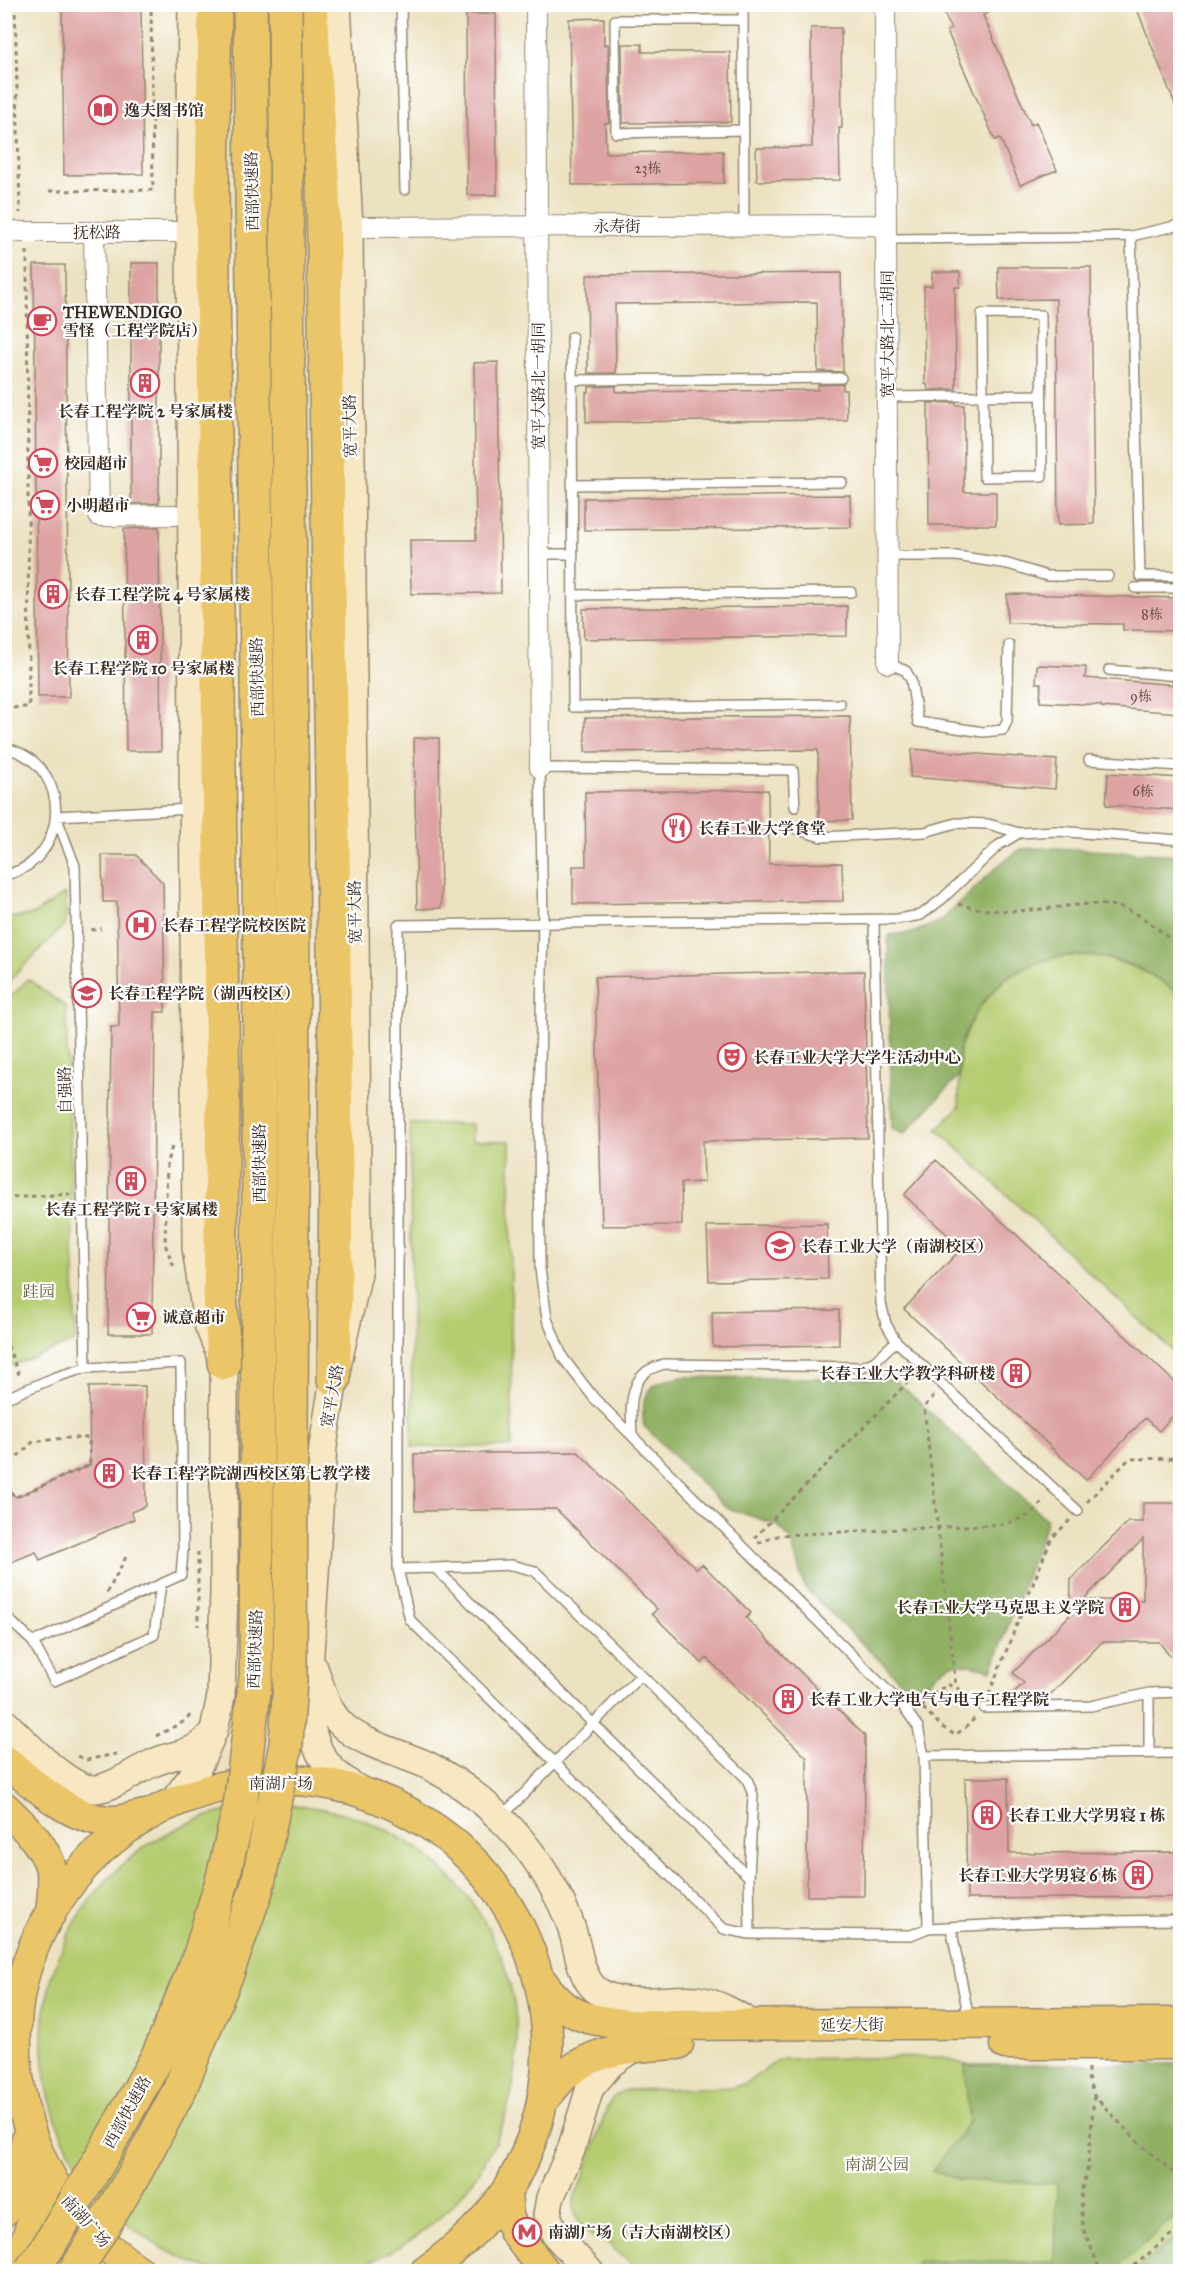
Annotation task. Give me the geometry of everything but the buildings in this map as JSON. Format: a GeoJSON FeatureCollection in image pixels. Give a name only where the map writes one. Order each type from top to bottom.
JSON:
{"type":"FeatureCollection","features":[{"type":"Feature","properties":{"kind":"highway"},"geometry":{"type":"LineString","coordinates":[[215,4],[212,189],[223,1098],[220,1292],[224,1363]]}},
{"type":"Feature","properties":{"kind":"highway","name":"西部快速路"},"geometry":{"type":"LineString","coordinates":[[30,2271],[48,2247],[159,2054],[200,1955],[222,1881],[240,1806],[256,1676],[260,953],[250,4]]}},
{"type":"Feature","properties":{"kind":"highway","name":"西部快速路"},"geometry":{"type":"LineString","coordinates":[[75,2271],[134,2175],[179,2091],[227,1973],[257,1888],[286,1744],[291,1669],[293,966],[285,4]]}},
{"type":"Feature","properties":{"kind":"highway"},"geometry":{"type":"LineString","coordinates":[[310,4],[323,188],[336,1168],[334,1378]]}},
{"type":"Feature","properties":{"kind":"main road"},"geometry":{"type":"LineString","coordinates":[[4,1760],[51,1798],[76,1812],[108,1821],[161,1809],[196,1772],[214,1730],[221,1696],[224,1591],[224,1363],[207,1322],[196,1248],[190,232],[192,4]]}},
{"type":"Feature","properties":{"kind":"main road","name":"宽平大路"},"geometry":{"type":"LineString","coordinates":[[337,4],[348,227],[358,1273],[334,1378],[323,1446],[307,1701],[311,1733],[326,1765],[340,1779],[364,1793]]}},
{"type":"Feature","properties":{"kind":"main road"},"geometry":{"type":"LineString","coordinates":[[309,1653],[325,1699],[340,1723],[356,1736],[428,1766],[462,1786],[501,1818],[527,1849],[555,1890],[569,1920],[585,1978],[596,1990],[609,1997],[633,2000],[698,2000],[724,2008],[755,2026]]}},
{"type":"Feature","properties":{"kind":"main road"},"geometry":{"type":"LineString","coordinates":[[10,1712],[68,1780],[86,1788],[98,1789],[152,1763],[192,1751],[203,1745],[214,1730]]}},
{"type":"Feature","properties":{"kind":"main road","name":"南湖广场"},"geometry":{"type":"LineString","coordinates":[[141,2271],[106,2246],[86,2226],[62,2196],[34,2143],[17,2074],[16,2018],[28,1964],[51,1912],[72,1882],[103,1848],[161,1809],[226,1785],[282,1779],[310,1781],[364,1793],[391,1803],[431,1826],[461,1849],[481,1869],[513,1914],[540,1978],[549,2046],[543,2100],[527,2153],[506,2192],[482,2223],[436,2270]]}},
{"type":"Feature","properties":{"kind":"main road"},"geometry":{"type":"LineString","coordinates":[[4,1807],[24,1826],[46,1855],[53,1879],[51,1912]]}},
{"type":"Feature","properties":{"kind":"main road","name":"延安大街"},"geometry":{"type":"LineString","coordinates":[[540,1978],[550,1993],[568,2011],[594,2020],[632,2025],[1180,2022]]}},
{"type":"Feature","properties":{"kind":"main road","name":"延安大街"},"geometry":{"type":"LineString","coordinates":[[543,2100],[565,2074],[596,2056],[637,2046],[689,2044],[1180,2044]]}},
{"type":"Feature","properties":{"kind":"main road"},"geometry":{"type":"LineString","coordinates":[[590,2271],[555,2234],[547,2215],[550,2198],[571,2150],[590,2088],[611,2063],[637,2046]]}},
{"type":"Feature","properties":{"kind":"main road"},"geometry":{"type":"LineString","coordinates":[[4,2211],[34,2143]]}},
{"type":"Feature","properties":{"kind":"main road"},"geometry":{"type":"LineString","coordinates":[[8,2271],[26,2240],[39,2202],[34,2143]]}},
{"type":"Feature","properties":{"kind":"main road"},"geometry":{"type":"LineString","coordinates":[[506,2192],[508,2216],[514,2231],[545,2271]]}},
{"type":"Feature","properties":{"kind":"street","name":"宽平大路北一胡同"},"geometry":{"type":"LineString","coordinates":[[536,4],[540,768]]}},
{"type":"Feature","properties":{"kind":"street","name":"宽平大路北二胡同"},"geometry":{"type":"LineString","coordinates":[[885,4],[888,663]]}},
{"type":"Feature","properties":{"kind":"street","name":"永寿街"},"geometry":{"type":"LineString","coordinates":[[348,227],[744,225],[886,232]]}},
{"type":"Feature","properties":{"kind":"street","name":"抚松路"},"geometry":{"type":"LineString","coordinates":[[13,231],[190,232]]}},
{"type":"Feature","properties":{"kind":"street"},"geometry":{"type":"LineString","coordinates":[[94,232],[99,516],[175,515]]}},
{"type":"Feature","properties":{"kind":"lane"},"geometry":{"type":"LineString","coordinates":[[401,4],[405,190]]}},
{"type":"Feature","properties":{"kind":"lane"},"geometry":{"type":"LineString","coordinates":[[743,4],[744,225]]}},
{"type":"Feature","properties":{"kind":"lane"},"geometry":{"type":"LineString","coordinates":[[743,20],[615,20],[615,32],[616,133],[744,130]]}},
{"type":"Feature","properties":{"kind":"lane"},"geometry":{"type":"LineString","coordinates":[[886,232],[1131,236],[1180,225]]}},
{"type":"Feature","properties":{"kind":"lane"},"geometry":{"type":"LineString","coordinates":[[1131,236],[1140,576],[1180,576]]}},
{"type":"Feature","properties":{"kind":"lane"},"geometry":{"type":"LineString","coordinates":[[982,314],[1041,315],[1041,395],[1042,476],[984,477],[982,314]]}},
{"type":"Feature","properties":{"kind":"lane"},"geometry":{"type":"LineString","coordinates":[[572,337],[573,707],[840,704]]}},
{"type":"Feature","properties":{"kind":"lane"},"geometry":{"type":"LineString","coordinates":[[572,380],[841,378]]}},
{"type":"Feature","properties":{"kind":"lane"},"geometry":{"type":"LineString","coordinates":[[887,397],[1041,395]]}},
{"type":"Feature","properties":{"kind":"lane"},"geometry":{"type":"LineString","coordinates":[[572,485],[842,482]]}},
{"type":"Feature","properties":{"kind":"lane"},"geometry":{"type":"LineString","coordinates":[[539,554],[573,554]]}},
{"type":"Feature","properties":{"kind":"lane"},"geometry":{"type":"LineString","coordinates":[[888,556],[956,556],[1008,564],[1047,576],[1108,576]]}},
{"type":"Feature","properties":{"kind":"lane"},"geometry":{"type":"LineString","coordinates":[[1135,588],[1180,588]]}},
{"type":"Feature","properties":{"kind":"lane"},"geometry":{"type":"LineString","coordinates":[[573,594],[851,592]]}},
{"type":"Feature","properties":{"kind":"lane"},"geometry":{"type":"LineString","coordinates":[[888,663],[906,671],[911,680],[918,722],[983,732],[1003,730],[1007,721],[1009,645]]}},
{"type":"Feature","properties":{"kind":"lane"},"geometry":{"type":"LineString","coordinates":[[1109,670],[1180,676]]}},
{"type":"Feature","properties":{"kind":"lane","name":"自强路"},"geometry":{"type":"LineString","coordinates":[[4,747],[33,762],[48,779],[56,800],[56,816],[75,866],[86,1368]]}},
{"type":"Feature","properties":{"kind":"lane"},"geometry":{"type":"LineString","coordinates":[[1089,760],[1180,766]]}},
{"type":"Feature","properties":{"kind":"lane"},"geometry":{"type":"LineString","coordinates":[[795,807],[793,770],[540,768],[543,922],[539,1114],[540,1269],[547,1319],[562,1358],[594,1398],[903,1706],[918,1727],[924,1755],[928,1928]]}},
{"type":"Feature","properties":{"kind":"lane"},"geometry":{"type":"LineString","coordinates":[[4,875],[14,873],[33,862],[48,844],[56,823],[56,816],[194,809]]}},
{"type":"Feature","properties":{"kind":"lane"},"geometry":{"type":"LineString","coordinates":[[798,830],[821,837],[833,837],[925,832],[956,823],[988,824],[1019,833],[1056,831],[1180,840]]}},
{"type":"Feature","properties":{"kind":"lane"},"geometry":{"type":"LineString","coordinates":[[1019,833],[999,845],[921,915],[874,920],[398,925],[398,1569],[410,1620],[724,1929],[750,1934],[911,1935],[928,1928],[1044,1922],[1180,1920]]}},
{"type":"Feature","properties":{"kind":"lane"},"geometry":{"type":"LineString","coordinates":[[874,920],[881,1303],[886,1324],[896,1341],[1078,1511]]}},
{"type":"Feature","properties":{"kind":"lane"},"geometry":{"type":"LineString","coordinates":[[632,1435],[631,1413],[635,1386],[646,1372],[664,1364],[862,1367],[875,1361],[896,1341]]}},
{"type":"Feature","properties":{"kind":"lane"},"geometry":{"type":"LineString","coordinates":[[4,1399],[25,1389],[86,1368],[181,1363],[183,1551],[181,1575],[33,1642]]}},
{"type":"Feature","properties":{"kind":"lane"},"geometry":{"type":"LineString","coordinates":[[398,1569],[512,1565],[535,1571],[747,1779],[753,1795],[749,1877],[750,1934]]}},
{"type":"Feature","properties":{"kind":"lane"},"geometry":{"type":"LineString","coordinates":[[435,1568],[749,1877]]}},
{"type":"Feature","properties":{"kind":"lane"},"geometry":{"type":"LineString","coordinates":[[4,1615],[33,1642],[54,1681],[154,1635],[161,1584]]}},
{"type":"Feature","properties":{"kind":"lane"},"geometry":{"type":"LineString","coordinates":[[501,1818],[641,1675]]}},
{"type":"Feature","properties":{"kind":"lane"},"geometry":{"type":"LineString","coordinates":[[984,1708],[1091,1706],[1149,1693],[1180,1692]]}},
{"type":"Feature","properties":{"kind":"lane"},"geometry":{"type":"LineString","coordinates":[[1149,1693],[1149,1753]]}},
{"type":"Feature","properties":{"kind":"lane"},"geometry":{"type":"LineString","coordinates":[[924,1755],[1180,1753]]}},
{"type":"Feature","properties":{"kind":"lane"},"geometry":{"type":"LineString","coordinates":[[951,1927],[970,2024]]}},
{"type":"Feature","properties":{"kind":"path"},"geometry":{"type":"LineString","coordinates":[[13,231],[15,4]]}},
{"type":"Feature","properties":{"kind":"path"},"geometry":{"type":"LineString","coordinates":[[49,191],[153,190],[151,4]]}},
{"type":"Feature","properties":{"kind":"path"},"geometry":{"type":"LineString","coordinates":[[942,898],[976,910],[1030,910],[1089,904],[1127,909],[1154,924],[1180,949]]}},
{"type":"Feature","properties":{"kind":"path"},"geometry":{"type":"LineString","coordinates":[[4,1146],[7,1128]]}},
{"type":"Feature","properties":{"kind":"path"},"geometry":{"type":"LineString","coordinates":[[4,1198],[75,1193]]}},
{"type":"Feature","properties":{"kind":"path"},"geometry":{"type":"LineString","coordinates":[[4,1336],[25,1389]]}},
{"type":"Feature","properties":{"kind":"path"},"geometry":{"type":"LineString","coordinates":[[745,1548],[924,1367]]}},
{"type":"Feature","properties":{"kind":"path"},"geometry":{"type":"LineString","coordinates":[[944,1386],[924,1407],[956,1687]]}},
{"type":"Feature","properties":{"kind":"path"},"geometry":{"type":"LineString","coordinates":[[4,1469],[33,1442],[89,1438],[90,1465],[16,1497],[4,1487]]}},
{"type":"Feature","properties":{"kind":"path"},"geometry":{"type":"LineString","coordinates":[[922,1707],[942,1727],[955,1735],[965,1728],[984,1708],[1051,1539],[1129,1459],[1180,1458]]}},
{"type":"Feature","properties":{"kind":"path"},"geometry":{"type":"LineString","coordinates":[[745,1548],[780,1534],[1005,1524],[1030,1515],[1054,1489]]}},
{"type":"Feature","properties":{"kind":"path"},"geometry":{"type":"LineString","coordinates":[[107,1593],[127,1555]]}},
{"type":"Feature","properties":{"kind":"path"},"geometry":{"type":"LineString","coordinates":[[912,1718],[936,1692],[949,1685],[956,1687],[984,1708]]}},
{"type":"Feature","properties":{"kind":"path"},"geometry":{"type":"LineString","coordinates":[[4,1696],[10,1712]]}},
{"type":"Feature","properties":{"kind":"path"},"geometry":{"type":"LineString","coordinates":[[154,1737],[185,1721],[197,1708]]}},
{"type":"Feature","properties":{"kind":"path"},"geometry":{"type":"LineString","coordinates":[[75,1755],[86,1760],[122,1753]]}},
{"type":"Feature","properties":{"kind":"path"},"geometry":{"type":"LineString","coordinates":[[1087,2044],[1088,2078],[1094,2096],[1088,2167],[1081,2192],[1083,2228],[1101,2271]]}},
{"type":"Feature","properties":{"kind":"path"},"geometry":{"type":"LineString","coordinates":[[1094,2096],[1140,2144],[1180,2178]]}},
{"type":"Feature","properties":{"kind":"path"},"geometry":{"type":"LineString","coordinates":[[1127,2271],[1180,2227]]}},
{"type":"Feature","properties":{"kind":"green space"},"geometry":{"type":"Polygon","coordinates":[[[1052,848],[1180,855],[1180,996],[1141,969],[1097,956],[1051,959],[1029,966],[1002,981],[975,1014],[962,1042],[959,1055],[959,1076],[904,1134],[892,1129],[888,941],[890,935],[912,933],[941,921],[1000,864],[1021,849],[1052,848]]]}},
{"type":"Feature","properties":{"kind":"green space"},"geometry":{"type":"Polygon","coordinates":[[[66,893],[66,923],[5,985],[5,919],[34,914],[66,893]]]}},
{"type":"Feature","properties":{"kind":"green space"},"geometry":{"type":"Polygon","coordinates":[[[1086,954],[1112,960],[1148,973],[1180,996],[1180,1358],[937,1129],[959,1107],[960,1047],[977,1009],[1006,978],[1044,959],[1086,954]]]}},
{"type":"Feature","properties":{"kind":"green space","name":"跬园"},"geometry":{"type":"Polygon","coordinates":[[[28,979],[66,1007],[76,1341],[5,1368],[5,1003],[28,979]]]}},
{"type":"Feature","properties":{"kind":"green space"},"geometry":{"type":"Polygon","coordinates":[[[410,1124],[472,1124],[472,1141],[510,1141],[512,1447],[412,1447],[410,1124]]]}},
{"type":"Feature","properties":{"kind":"green space"},"geometry":{"type":"Polygon","coordinates":[[[682,1377],[894,1379],[1047,1520],[992,1670],[964,1664],[948,1666],[916,1696],[804,1587],[791,1540],[777,1525],[725,1507],[644,1426],[643,1408],[649,1391],[658,1383],[682,1377]]]}},
{"type":"Feature","properties":{"kind":"green space"},"geometry":{"type":"Polygon","coordinates":[[[280,1805],[326,1810],[371,1823],[412,1845],[448,1874],[477,1910],[499,1951],[512,1996],[517,2042],[512,2088],[499,2133],[477,2174],[448,2210],[412,2239],[371,2261],[326,2274],[280,2279],[234,2274],[189,2261],[148,2239],[112,2210],[83,2174],[61,2133],[48,2088],[43,2042],[48,1996],[61,1951],[83,1910],[112,1874],[148,1845],[189,1823],[234,1810],[280,1805]]]}},
{"type":"Feature","properties":{"kind":"green space","name":"南湖公园"},"geometry":{"type":"Polygon","coordinates":[[[943,2057],[965,2065],[1180,2064],[1180,2271],[639,2271],[601,2237],[597,2241],[579,2224],[574,2211],[574,2198],[583,2179],[607,2108],[617,2094],[627,2090],[734,2087],[746,2083],[780,2059],[943,2057]]]}},
{"type":"Feature","properties":{"kind":"green space"},"geometry":{"type":"Polygon","coordinates":[[[1180,2064],[1180,2214],[1163,2226],[1113,2271],[908,2271],[918,2261],[1055,2262],[1057,2184],[960,2180],[932,2171],[969,2122],[965,2065],[1180,2064]]]}},
{"type":"Feature","properties":{"kind":"green space"},"geometry":{"type":"Polygon","coordinates":[[[1180,2233],[1180,2271],[1136,2271],[1180,2233]]]}},
{"type":"Feature","properties":{"kind":"place","name":"逸夫图书馆"},"geometry":{"type":"Point","coordinates":[103,110]}},
{"type":"Feature","properties":{"kind":"place","name":"THEWENDIGO 雪怪（工程学院店）"},"geometry":{"type":"Point","coordinates":[42,321]}},
{"type":"Feature","properties":{"kind":"place","name":"长春工程学院 2 号家属楼"},"geometry":{"type":"Point","coordinates":[145,383]}},
{"type":"Feature","properties":{"kind":"place","name":"校园超市"},"geometry":{"type":"Point","coordinates":[43,463]}},
{"type":"Feature","properties":{"kind":"place","name":"小明超市"},"geometry":{"type":"Point","coordinates":[45,505]}},
{"type":"Feature","properties":{"kind":"place","name":"长春工程学院 4 号家属楼"},"geometry":{"type":"Point","coordinates":[53,594]}},
{"type":"Feature","properties":{"kind":"place","name":"长春工程学院 10 号家属楼"},"geometry":{"type":"Point","coordinates":[143,640]}},
{"type":"Feature","properties":{"kind":"place","name":"长春工业大学食堂"},"geometry":{"type":"Point","coordinates":[677,828]}},
{"type":"Feature","properties":{"kind":"place","name":"长春工程学院校医院"},"geometry":{"type":"Point","coordinates":[141,925]}},
{"type":"Feature","properties":{"kind":"place","name":"长春工程学院（湖西校区）"},"geometry":{"type":"Point","coordinates":[87,993]}},
{"type":"Feature","properties":{"kind":"place","name":"长春工业大学大学生活动中心"},"geometry":{"type":"Point","coordinates":[732,1057]}},
{"type":"Feature","properties":{"kind":"place","name":"长春工程学院 1 号家属楼"},"geometry":{"type":"Point","coordinates":[131,1181]}},
{"type":"Feature","properties":{"kind":"place","name":"长春工业大学（南湖校区）"},"geometry":{"type":"Point","coordinates":[780,1246]}},
{"type":"Feature","properties":{"kind":"place","name":"诚意超市"},"geometry":{"type":"Point","coordinates":[141,1317]}},
{"type":"Feature","properties":{"kind":"place","name":"长春工业大学教学科研楼"},"geometry":{"type":"Point","coordinates":[1016,1373]}},
{"type":"Feature","properties":{"kind":"place","name":"长春工程学院湖西校区第七教学楼"},"geometry":{"type":"Point","coordinates":[109,1473]}},
{"type":"Feature","properties":{"kind":"place","name":"长春工业大学马克思主义学院"},"geometry":{"type":"Point","coordinates":[1125,1607]}},
{"type":"Feature","properties":{"kind":"place","name":"长春工业大学电气与电子工程学院"},"geometry":{"type":"Point","coordinates":[788,1699]}},
{"type":"Feature","properties":{"kind":"place","name":"长春工业大学男寝 1 栋"},"geometry":{"type":"Point","coordinates":[987,1815]}},
{"type":"Feature","properties":{"kind":"place","name":"长春工业大学男寝 6 栋"},"geometry":{"type":"Point","coordinates":[1138,1875]}},
{"type":"Feature","properties":{"kind":"place","name":"南湖广场（吉大南湖校区）"},"geometry":{"type":"Point","coordinates":[527,2232]}}]}
